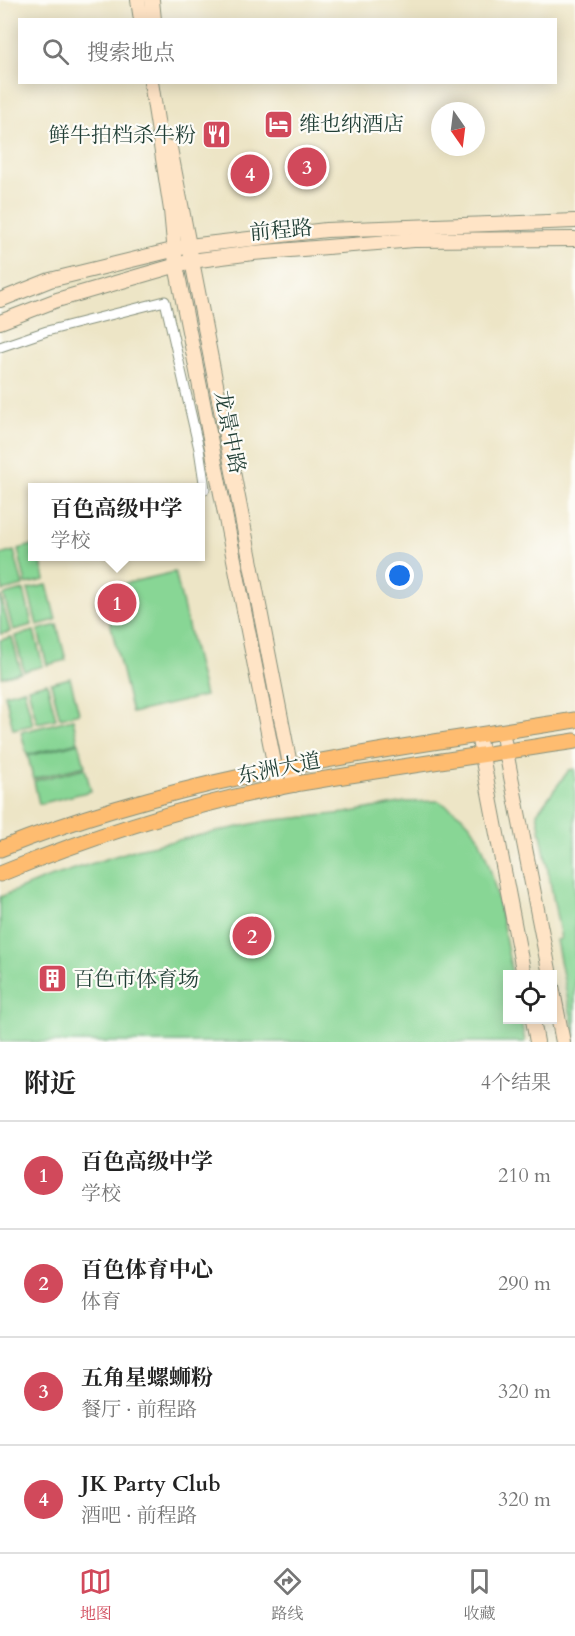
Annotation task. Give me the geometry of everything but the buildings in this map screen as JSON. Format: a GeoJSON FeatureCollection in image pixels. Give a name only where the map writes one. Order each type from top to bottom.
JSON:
{"type":"FeatureCollection","features":[{"type":"Feature","properties":{"kind":"main road","name":"东洲大道"},"geometry":{"type":"LineString","coordinates":[[0,849],[56,826],[120,806],[282,767],[575,720]]}},
{"type":"Feature","properties":{"kind":"main road","name":"东洲大道"},"geometry":{"type":"LineString","coordinates":[[0,874],[116,830],[195,807],[286,787],[575,741]]}},
{"type":"Feature","properties":{"kind":"street"},"geometry":{"type":"LineString","coordinates":[[138,0],[141,18]]}},
{"type":"Feature","properties":{"kind":"street"},"geometry":{"type":"LineString","coordinates":[[152,0],[154,18]]}},
{"type":"Feature","properties":{"kind":"street","name":"龙景中路"},"geometry":{"type":"LineString","coordinates":[[151,84],[171,210],[182,247],[191,261],[282,767]]}},
{"type":"Feature","properties":{"kind":"street","name":"龙景中路"},"geometry":{"type":"LineString","coordinates":[[160,84],[182,247],[176,266],[286,787]]}},
{"type":"Feature","properties":{"kind":"street","name":"前程路"},"geometry":{"type":"LineString","coordinates":[[0,300],[50,280],[182,247],[326,230],[575,221]]}},
{"type":"Feature","properties":{"kind":"street","name":"前程路"},"geometry":{"type":"LineString","coordinates":[[0,322],[57,300],[191,261],[253,252],[414,240],[575,239]]}},
{"type":"Feature","properties":{"kind":"street"},"geometry":{"type":"LineString","coordinates":[[0,347],[47,331],[165,301],[199,449],[204,483]]}},
{"type":"Feature","properties":{"kind":"street"},"geometry":{"type":"LineString","coordinates":[[502,731],[549,970]]}},
{"type":"Feature","properties":{"kind":"street"},"geometry":{"type":"LineString","coordinates":[[478,735],[523,970]]}},
{"type":"Feature","properties":{"kind":"street"},"geometry":{"type":"LineString","coordinates":[[557,1011],[563,1042]]}},
{"type":"Feature","properties":{"kind":"street"},"geometry":{"type":"LineString","coordinates":[[534,1024],[537,1042]]}},
{"type":"Feature","properties":{"kind":"green space"},"geometry":{"type":"Polygon","coordinates":[[[28,546],[28,561],[41,561],[45,580],[26,584],[18,549],[28,546]]]}},
{"type":"Feature","properties":{"kind":"green space"},"geometry":{"type":"Polygon","coordinates":[[[14,551],[23,586],[3,591],[0,577],[0,555],[14,551]]]}},
{"type":"Feature","properties":{"kind":"green space"},"geometry":{"type":"Polygon","coordinates":[[[175,572],[205,696],[132,713],[102,589],[175,572]]]}},
{"type":"Feature","properties":{"kind":"green space"},"geometry":{"type":"Polygon","coordinates":[[[47,585],[56,620],[37,625],[28,589],[47,585]]]}},
{"type":"Feature","properties":{"kind":"green space"},"geometry":{"type":"Polygon","coordinates":[[[24,590],[32,625],[13,630],[4,595],[24,590]]]}},
{"type":"Feature","properties":{"kind":"green space"},"geometry":{"type":"Polygon","coordinates":[[[0,597],[10,632],[0,634],[0,597]]]}},
{"type":"Feature","properties":{"kind":"green space"},"geometry":{"type":"Polygon","coordinates":[[[57,625],[66,660],[47,665],[38,630],[57,625]]]}},
{"type":"Feature","properties":{"kind":"green space"},"geometry":{"type":"Polygon","coordinates":[[[34,631],[43,666],[24,671],[15,636],[34,631]]]}},
{"type":"Feature","properties":{"kind":"green space"},"geometry":{"type":"Polygon","coordinates":[[[12,637],[21,672],[2,677],[0,640],[12,637]]]}},
{"type":"Feature","properties":{"kind":"green space"},"geometry":{"type":"Polygon","coordinates":[[[70,678],[79,713],[60,718],[51,683],[70,678]]]}},
{"type":"Feature","properties":{"kind":"green space"},"geometry":{"type":"Polygon","coordinates":[[[47,683],[56,719],[37,723],[28,688],[47,683]]]}},
{"type":"Feature","properties":{"kind":"green space"},"geometry":{"type":"Polygon","coordinates":[[[24,689],[33,725],[13,729],[5,694],[24,689]]]}},
{"type":"Feature","properties":{"kind":"green space"},"geometry":{"type":"Polygon","coordinates":[[[73,719],[78,742],[27,755],[21,732],[73,719]]]}},
{"type":"Feature","properties":{"kind":"green space"},"geometry":{"type":"Polygon","coordinates":[[[79,743],[85,766],[33,779],[28,756],[79,743]]]}},
{"type":"Feature","properties":{"kind":"green space"},"geometry":{"type":"Polygon","coordinates":[[[85,768],[91,791],[39,804],[34,781],[85,768]]]}},
{"type":"Feature","properties":{"kind":"green space"},"geometry":{"type":"Polygon","coordinates":[[[575,769],[575,1037],[556,940],[561,939],[537,813],[569,770],[575,769]]]}},
{"type":"Feature","properties":{"kind":"green space"},"geometry":{"type":"Polygon","coordinates":[[[439,801],[466,820],[475,832],[483,849],[496,892],[511,970],[503,970],[503,1024],[522,1024],[525,1042],[0,1042],[0,897],[44,879],[137,849],[266,821],[346,813],[405,802],[439,801]]]}},
{"type":"Feature","properties":{"kind":"place","name":"维也纳酒店"},"geometry":{"type":"Point","coordinates":[278,124]}},
{"type":"Feature","properties":{"kind":"place","name":"鲜牛拍档杀牛粉"},"geometry":{"type":"Point","coordinates":[217,135]}},
{"type":"Feature","properties":{"kind":"place","name":"五角星螺蛳粉"},"geometry":{"type":"Point","coordinates":[307,167]}},
{"type":"Feature","properties":{"kind":"place","name":"JK Party Club"},"geometry":{"type":"Point","coordinates":[250,174]}},
{"type":"Feature","properties":{"kind":"place","name":"百色高级中学"},"geometry":{"type":"Point","coordinates":[117,603]}},
{"type":"Feature","properties":{"kind":"place","name":"百色体育中心"},"geometry":{"type":"Point","coordinates":[252,936]}},
{"type":"Feature","properties":{"kind":"place","name":"百色市体育场"},"geometry":{"type":"Point","coordinates":[52,979]}}]}
